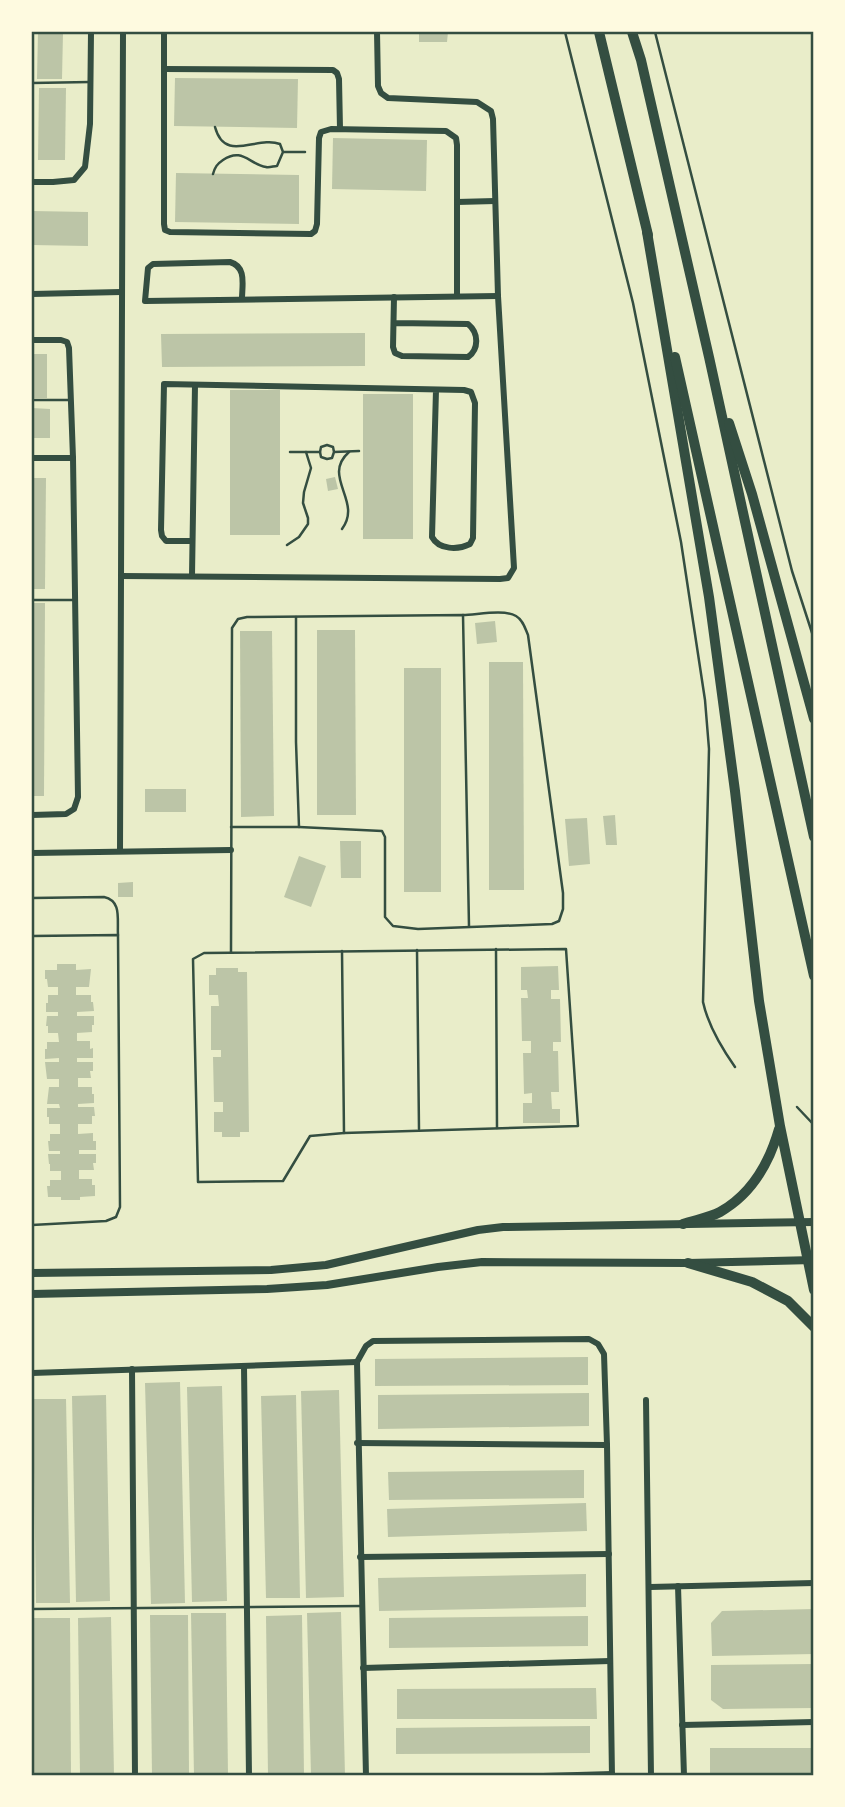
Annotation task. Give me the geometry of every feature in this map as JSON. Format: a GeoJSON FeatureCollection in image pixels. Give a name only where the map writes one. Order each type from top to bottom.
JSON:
{"type":"FeatureCollection","features":[{"type":"Feature","properties":{"kind":"highway"},"geometry":{"type":"LineString","coordinates":[[599,32],[647,232],[814,976]]}},
{"type":"Feature","properties":{"kind":"highway"},"geometry":{"type":"LineString","coordinates":[[632,32],[641,60],[709,357],[814,837]]}},
{"type":"Feature","properties":{"kind":"highway"},"geometry":{"type":"LineString","coordinates":[[647,232],[709,597],[759,1001],[780,1126],[799,1222],[810,1260],[814,1290]]}},
{"type":"Feature","properties":{"kind":"highway"},"geometry":{"type":"LineString","coordinates":[[709,357],[752,494],[814,719]]}},
{"type":"Feature","properties":{"kind":"highway"},"geometry":{"type":"LineString","coordinates":[[682,1224],[718,1213],[741,1197],[760,1176],[772,1152],[780,1126]]}},
{"type":"Feature","properties":{"kind":"highway"},"geometry":{"type":"LineString","coordinates":[[688,1263],[752,1282],[788,1301],[814,1327]]}},
{"type":"Feature","properties":{"kind":"main road"},"geometry":{"type":"LineString","coordinates":[[32,1273],[271,1270],[326,1265],[478,1230],[503,1227],[814,1222]]}},
{"type":"Feature","properties":{"kind":"main road"},"geometry":{"type":"LineString","coordinates":[[32,1294],[267,1289],[327,1285],[482,1262],[688,1263],[810,1260]]}},
{"type":"Feature","properties":{"kind":"street"},"geometry":{"type":"LineString","coordinates":[[32,182],[74,180],[85,167],[90,124],[90,32]]}},
{"type":"Feature","properties":{"kind":"street"},"geometry":{"type":"LineString","coordinates":[[120,851],[123,32]]}},
{"type":"Feature","properties":{"kind":"street"},"geometry":{"type":"LineString","coordinates":[[164,32],[165,230],[311,234],[317,224],[321,132],[340,129],[446,131],[456,138],[457,145],[457,296]]}},
{"type":"Feature","properties":{"kind":"street"},"geometry":{"type":"LineString","coordinates":[[121,576],[508,578],[514,568],[498,296],[493,118],[491,111],[477,102],[388,98],[381,93],[378,86],[377,32]]}},
{"type":"Feature","properties":{"kind":"street"},"geometry":{"type":"LineString","coordinates":[[164,69],[333,70],[339,79],[340,129]]}},
{"type":"Feature","properties":{"kind":"street"},"geometry":{"type":"LineString","coordinates":[[457,202],[495,201]]}},
{"type":"Feature","properties":{"kind":"street"},"geometry":{"type":"LineString","coordinates":[[242,299],[242,270],[230,262],[153,264],[148,268],[145,301],[498,296]]}},
{"type":"Feature","properties":{"kind":"street"},"geometry":{"type":"LineString","coordinates":[[32,294],[121,292]]}},
{"type":"Feature","properties":{"kind":"street"},"geometry":{"type":"LineString","coordinates":[[394,296],[393,347],[396,353],[402,356],[468,357],[474,353],[476,333],[468,324],[394,323]]}},
{"type":"Feature","properties":{"kind":"street"},"geometry":{"type":"LineString","coordinates":[[32,340],[61,340],[67,342],[69,348],[74,458],[78,797],[74,809],[66,814],[32,815]]}},
{"type":"Feature","properties":{"kind":"street"},"geometry":{"type":"LineString","coordinates":[[191,541],[166,541],[160,530],[164,384],[464,390],[471,393],[475,403],[473,538],[470,544],[463,548],[441,546],[435,543],[432,537],[436,390]]}},
{"type":"Feature","properties":{"kind":"street"},"geometry":{"type":"LineString","coordinates":[[191,576],[195,385]]}},
{"type":"Feature","properties":{"kind":"street"},"geometry":{"type":"LineString","coordinates":[[32,458],[74,458]]}},
{"type":"Feature","properties":{"kind":"street"},"geometry":{"type":"LineString","coordinates":[[32,853],[231,850]]}},
{"type":"Feature","properties":{"kind":"street"},"geometry":{"type":"LineString","coordinates":[[366,1776],[357,1362],[366,1346],[373,1341],[589,1339],[598,1344],[604,1354],[612,1775],[543,1776]]}},
{"type":"Feature","properties":{"kind":"street"},"geometry":{"type":"LineString","coordinates":[[32,1373],[357,1362]]}},
{"type":"Feature","properties":{"kind":"street"},"geometry":{"type":"LineString","coordinates":[[244,1366],[249,1776]]}},
{"type":"Feature","properties":{"kind":"street"},"geometry":{"type":"LineString","coordinates":[[132,1369],[135,1776]]}},
{"type":"Feature","properties":{"kind":"street"},"geometry":{"type":"LineString","coordinates":[[646,1400],[651,1776]]}},
{"type":"Feature","properties":{"kind":"street"},"geometry":{"type":"LineString","coordinates":[[358,1443],[607,1445]]}},
{"type":"Feature","properties":{"kind":"street"},"geometry":{"type":"LineString","coordinates":[[360,1557],[609,1554]]}},
{"type":"Feature","properties":{"kind":"street"},"geometry":{"type":"LineString","coordinates":[[650,1587],[814,1583]]}},
{"type":"Feature","properties":{"kind":"street"},"geometry":{"type":"LineString","coordinates":[[678,1586],[684,1776]]}},
{"type":"Feature","properties":{"kind":"street"},"geometry":{"type":"LineString","coordinates":[[363,1668],[610,1661]]}},
{"type":"Feature","properties":{"kind":"street"},"geometry":{"type":"LineString","coordinates":[[682,1725],[814,1722]]}},
{"type":"Feature","properties":{"kind":"lane"},"geometry":{"type":"LineString","coordinates":[[32,83],[90,82]]}},
{"type":"Feature","properties":{"kind":"lane"},"geometry":{"type":"LineString","coordinates":[[32,400],[71,400]]}},
{"type":"Feature","properties":{"kind":"lane"},"geometry":{"type":"LineString","coordinates":[[32,600],[75,600]]}},
{"type":"Feature","properties":{"kind":"lane"},"geometry":{"type":"LineString","coordinates":[[231,827],[382,831],[385,836],[385,917],[393,926],[418,929],[552,924],[559,921],[564,909],[563,893],[528,635],[522,622],[515,615],[506,612],[238,619],[232,628],[231,827],[231,952]]}},
{"type":"Feature","properties":{"kind":"lane"},"geometry":{"type":"LineString","coordinates":[[463,615],[469,926]]}},
{"type":"Feature","properties":{"kind":"lane"},"geometry":{"type":"LineString","coordinates":[[296,617],[299,827]]}},
{"type":"Feature","properties":{"kind":"lane"},"geometry":{"type":"LineString","coordinates":[[32,898],[104,897],[115,902],[117,908],[120,1207],[116,1217],[106,1222],[32,1224]]}},
{"type":"Feature","properties":{"kind":"lane"},"geometry":{"type":"LineString","coordinates":[[32,936],[118,934]]}},
{"type":"Feature","properties":{"kind":"lane"},"geometry":{"type":"LineString","coordinates":[[566,948],[578,1126],[310,1136],[283,1181],[198,1182],[193,959],[204,953],[231,952],[566,948]]}},
{"type":"Feature","properties":{"kind":"lane"},"geometry":{"type":"LineString","coordinates":[[496,949],[497,1129]]}},
{"type":"Feature","properties":{"kind":"lane"},"geometry":{"type":"LineString","coordinates":[[417,950],[419,1130]]}},
{"type":"Feature","properties":{"kind":"lane"},"geometry":{"type":"LineString","coordinates":[[342,951],[344,1133]]}},
{"type":"Feature","properties":{"kind":"lane"},"geometry":{"type":"LineString","coordinates":[[32,1609],[361,1606]]}},
{"type":"Feature","properties":{"kind":"path"},"geometry":{"type":"LineString","coordinates":[[565,32],[633,303],[681,542],[705,700],[709,749],[703,1002],[706,1015],[735,1067]]}},
{"type":"Feature","properties":{"kind":"path"},"geometry":{"type":"LineString","coordinates":[[655,32],[792,571],[814,639]]}},
{"type":"Feature","properties":{"kind":"path"},"geometry":{"type":"LineString","coordinates":[[212,174],[220,162],[233,155],[242,156],[267,168],[277,166],[283,152],[280,144],[274,142],[240,147],[222,142],[215,127]]}},
{"type":"Feature","properties":{"kind":"path"},"geometry":{"type":"LineString","coordinates":[[283,152],[305,152]]}},
{"type":"Feature","properties":{"kind":"path"},"geometry":{"type":"LineString","coordinates":[[327,445],[332,447],[334,452],[332,458],[327,459],[321,457],[320,452],[321,447],[327,445]]}},
{"type":"Feature","properties":{"kind":"path"},"geometry":{"type":"LineString","coordinates":[[334,452],[359,451]]}},
{"type":"Feature","properties":{"kind":"path"},"geometry":{"type":"LineString","coordinates":[[290,452],[320,452]]}},
{"type":"Feature","properties":{"kind":"path"},"geometry":{"type":"LineString","coordinates":[[287,545],[299,537],[308,524],[303,503],[311,468],[306,452]]}},
{"type":"Feature","properties":{"kind":"path"},"geometry":{"type":"LineString","coordinates":[[342,529],[347,523],[349,506],[340,481],[339,465],[349,452]]}},
{"type":"Feature","properties":{"kind":"path"},"geometry":{"type":"LineString","coordinates":[[797,1107],[814,1125]]}},
{"type":"Feature","properties":{"kind":"building"},"geometry":{"type":"Polygon","coordinates":[[[38,32],[63,32],[62,79],[37,79],[38,32]]]}},
{"type":"Feature","properties":{"kind":"building"},"geometry":{"type":"Polygon","coordinates":[[[419,32],[448,32],[447,42],[419,42],[419,32]]]}},
{"type":"Feature","properties":{"kind":"building"},"geometry":{"type":"Polygon","coordinates":[[[175,78],[298,79],[297,128],[174,126],[175,78]]]}},
{"type":"Feature","properties":{"kind":"building"},"geometry":{"type":"Polygon","coordinates":[[[39,88],[66,88],[65,160],[38,160],[39,88]]]}},
{"type":"Feature","properties":{"kind":"building"},"geometry":{"type":"Polygon","coordinates":[[[333,138],[427,140],[426,191],[332,189],[333,138]]]}},
{"type":"Feature","properties":{"kind":"building"},"geometry":{"type":"Polygon","coordinates":[[[176,173],[299,175],[299,224],[175,222],[176,173]]]}},
{"type":"Feature","properties":{"kind":"building"},"geometry":{"type":"Polygon","coordinates":[[[32,211],[88,212],[88,246],[32,245],[32,211]]]}},
{"type":"Feature","properties":{"kind":"building"},"geometry":{"type":"Polygon","coordinates":[[[365,333],[365,366],[162,367],[161,334],[365,333]]]}},
{"type":"Feature","properties":{"kind":"building"},"geometry":{"type":"Polygon","coordinates":[[[32,354],[47,354],[47,398],[32,398],[32,354]]]}},
{"type":"Feature","properties":{"kind":"building"},"geometry":{"type":"Polygon","coordinates":[[[230,390],[280,390],[280,535],[230,535],[230,390]]]}},
{"type":"Feature","properties":{"kind":"building"},"geometry":{"type":"Polygon","coordinates":[[[363,394],[413,394],[413,539],[363,539],[363,394]]]}},
{"type":"Feature","properties":{"kind":"building"},"geometry":{"type":"Polygon","coordinates":[[[32,408],[50,409],[50,438],[32,438],[32,408]]]}},
{"type":"Feature","properties":{"kind":"building"},"geometry":{"type":"Polygon","coordinates":[[[335,477],[338,489],[328,491],[326,479],[335,477]]]}},
{"type":"Feature","properties":{"kind":"building"},"geometry":{"type":"Polygon","coordinates":[[[32,478],[46,478],[45,589],[32,589],[32,478]]]}},
{"type":"Feature","properties":{"kind":"building"},"geometry":{"type":"Polygon","coordinates":[[[32,603],[45,603],[44,796],[32,796],[32,603]]]}},
{"type":"Feature","properties":{"kind":"building"},"geometry":{"type":"Polygon","coordinates":[[[495,621],[497,642],[477,644],[475,623],[495,621]]]}},
{"type":"Feature","properties":{"kind":"building"},"geometry":{"type":"Polygon","coordinates":[[[317,630],[355,630],[356,815],[317,815],[317,630]]]}},
{"type":"Feature","properties":{"kind":"building"},"geometry":{"type":"Polygon","coordinates":[[[240,631],[272,631],[274,816],[241,817],[240,631]]]}},
{"type":"Feature","properties":{"kind":"building"},"geometry":{"type":"Polygon","coordinates":[[[489,662],[523,662],[524,890],[489,890],[489,662]]]}},
{"type":"Feature","properties":{"kind":"building"},"geometry":{"type":"Polygon","coordinates":[[[404,668],[441,668],[441,892],[404,892],[404,668]]]}},
{"type":"Feature","properties":{"kind":"building"},"geometry":{"type":"Polygon","coordinates":[[[145,789],[186,789],[186,812],[145,812],[145,789]]]}},
{"type":"Feature","properties":{"kind":"building"},"geometry":{"type":"Polygon","coordinates":[[[615,815],[617,845],[606,845],[603,816],[615,815]]]}},
{"type":"Feature","properties":{"kind":"building"},"geometry":{"type":"Polygon","coordinates":[[[587,818],[590,864],[569,866],[565,819],[587,818]]]}},
{"type":"Feature","properties":{"kind":"building"},"geometry":{"type":"Polygon","coordinates":[[[340,841],[361,841],[361,878],[341,878],[340,841]]]}},
{"type":"Feature","properties":{"kind":"building"},"geometry":{"type":"Polygon","coordinates":[[[299,856],[326,866],[311,907],[284,897],[299,856]]]}},
{"type":"Feature","properties":{"kind":"building"},"geometry":{"type":"Polygon","coordinates":[[[133,882],[133,897],[118,897],[118,883],[133,882]]]}},
{"type":"Feature","properties":{"kind":"building"},"geometry":{"type":"Polygon","coordinates":[[[57,964],[76,964],[76,970],[91,969],[89,987],[76,987],[76,995],[91,995],[94,1011],[77,1012],[77,1016],[94,1016],[94,1025],[92,1032],[77,1033],[77,1041],[90,1041],[93,1058],[77,1058],[77,1062],[93,1062],[91,1078],[78,1078],[78,1087],[92,1087],[94,1103],[78,1104],[78,1107],[94,1107],[95,1116],[92,1116],[92,1124],[78,1124],[78,1134],[93,1133],[93,1141],[96,1141],[96,1150],[79,1150],[79,1154],[96,1154],[94,1170],[79,1170],[79,1179],[92,1179],[95,1196],[80,1197],[80,1200],[48,1197],[47,1186],[50,1186],[50,1180],[61,1180],[61,1171],[50,1171],[48,1154],[60,1154],[60,1151],[49,1151],[48,1141],[50,1134],[60,1134],[60,1124],[49,1124],[47,1117],[47,1108],[60,1108],[59,1104],[47,1104],[49,1087],[59,1087],[59,1079],[47,1079],[45,1062],[59,1062],[59,1058],[45,1059],[47,1042],[59,1042],[58,1033],[48,1033],[46,1026],[47,1016],[58,1016],[58,1012],[46,1012],[46,1003],[48,995],[58,995],[58,987],[48,987],[45,970],[57,970],[57,964]]]}},
{"type":"Feature","properties":{"kind":"building"},"geometry":{"type":"Polygon","coordinates":[[[558,966],[559,990],[551,990],[551,999],[560,999],[561,1042],[553,1042],[553,1051],[558,1051],[559,1092],[551,1092],[552,1109],[560,1109],[560,1123],[523,1123],[523,1103],[532,1103],[532,1093],[524,1094],[523,1053],[531,1053],[531,1041],[522,1041],[521,998],[528,998],[527,990],[521,990],[521,967],[558,966]]]}},
{"type":"Feature","properties":{"kind":"building"},"geometry":{"type":"Polygon","coordinates":[[[216,968],[238,968],[238,972],[247,972],[249,1132],[240,1132],[240,1137],[222,1137],[222,1132],[214,1132],[214,1112],[223,1112],[223,1102],[214,1102],[213,1057],[221,1057],[221,1050],[211,1050],[211,1006],[219,1006],[218,995],[209,995],[209,975],[216,975],[216,968]]]}},
{"type":"Feature","properties":{"kind":"building"},"geometry":{"type":"Polygon","coordinates":[[[588,1357],[588,1385],[375,1386],[375,1359],[588,1357]]]}},
{"type":"Feature","properties":{"kind":"building"},"geometry":{"type":"Polygon","coordinates":[[[180,1382],[185,1603],[151,1604],[145,1383],[180,1382]]]}},
{"type":"Feature","properties":{"kind":"building"},"geometry":{"type":"Polygon","coordinates":[[[222,1386],[227,1601],[192,1602],[187,1387],[222,1386]]]}},
{"type":"Feature","properties":{"kind":"building"},"geometry":{"type":"Polygon","coordinates":[[[339,1390],[344,1597],[306,1598],[301,1391],[339,1390]]]}},
{"type":"Feature","properties":{"kind":"building"},"geometry":{"type":"Polygon","coordinates":[[[589,1393],[589,1426],[378,1429],[378,1395],[589,1393]]]}},
{"type":"Feature","properties":{"kind":"building"},"geometry":{"type":"Polygon","coordinates":[[[106,1395],[110,1601],[76,1602],[72,1396],[106,1395]]]}},
{"type":"Feature","properties":{"kind":"building"},"geometry":{"type":"Polygon","coordinates":[[[296,1395],[300,1598],[266,1598],[261,1396],[296,1395]]]}},
{"type":"Feature","properties":{"kind":"building"},"geometry":{"type":"Polygon","coordinates":[[[33,1399],[66,1399],[70,1603],[36,1603],[33,1399]]]}},
{"type":"Feature","properties":{"kind":"building"},"geometry":{"type":"Polygon","coordinates":[[[584,1470],[584,1498],[389,1500],[388,1472],[584,1470]]]}},
{"type":"Feature","properties":{"kind":"building"},"geometry":{"type":"Polygon","coordinates":[[[586,1503],[587,1531],[388,1537],[387,1509],[586,1503]]]}},
{"type":"Feature","properties":{"kind":"building"},"geometry":{"type":"Polygon","coordinates":[[[586,1574],[586,1607],[379,1611],[378,1578],[586,1574]]]}},
{"type":"Feature","properties":{"kind":"building"},"geometry":{"type":"Polygon","coordinates":[[[814,1609],[814,1654],[712,1656],[711,1623],[722,1611],[814,1609]]]}},
{"type":"Feature","properties":{"kind":"building"},"geometry":{"type":"Polygon","coordinates":[[[341,1612],[345,1776],[311,1776],[307,1613],[341,1612]]]}},
{"type":"Feature","properties":{"kind":"building"},"geometry":{"type":"Polygon","coordinates":[[[191,1613],[226,1613],[228,1776],[194,1776],[191,1613]]]}},
{"type":"Feature","properties":{"kind":"building"},"geometry":{"type":"Polygon","coordinates":[[[150,1615],[188,1615],[189,1776],[152,1776],[150,1615]]]}},
{"type":"Feature","properties":{"kind":"building"},"geometry":{"type":"Polygon","coordinates":[[[302,1615],[304,1776],[268,1776],[266,1616],[302,1615]]]}},
{"type":"Feature","properties":{"kind":"building"},"geometry":{"type":"Polygon","coordinates":[[[588,1616],[588,1646],[389,1648],[389,1618],[588,1616]]]}},
{"type":"Feature","properties":{"kind":"building"},"geometry":{"type":"Polygon","coordinates":[[[111,1617],[114,1776],[80,1776],[78,1618],[111,1617]]]}},
{"type":"Feature","properties":{"kind":"building"},"geometry":{"type":"Polygon","coordinates":[[[32,1618],[70,1618],[71,1776],[33,1776],[32,1618]]]}},
{"type":"Feature","properties":{"kind":"building"},"geometry":{"type":"Polygon","coordinates":[[[814,1664],[814,1708],[723,1709],[711,1700],[711,1665],[814,1664]]]}},
{"type":"Feature","properties":{"kind":"building"},"geometry":{"type":"Polygon","coordinates":[[[596,1688],[597,1719],[397,1719],[397,1689],[596,1688]]]}},
{"type":"Feature","properties":{"kind":"building"},"geometry":{"type":"Polygon","coordinates":[[[590,1726],[590,1753],[396,1754],[396,1728],[590,1726]]]}},
{"type":"Feature","properties":{"kind":"building"},"geometry":{"type":"Polygon","coordinates":[[[710,1748],[814,1748],[814,1776],[710,1776],[710,1748]]]}}]}
